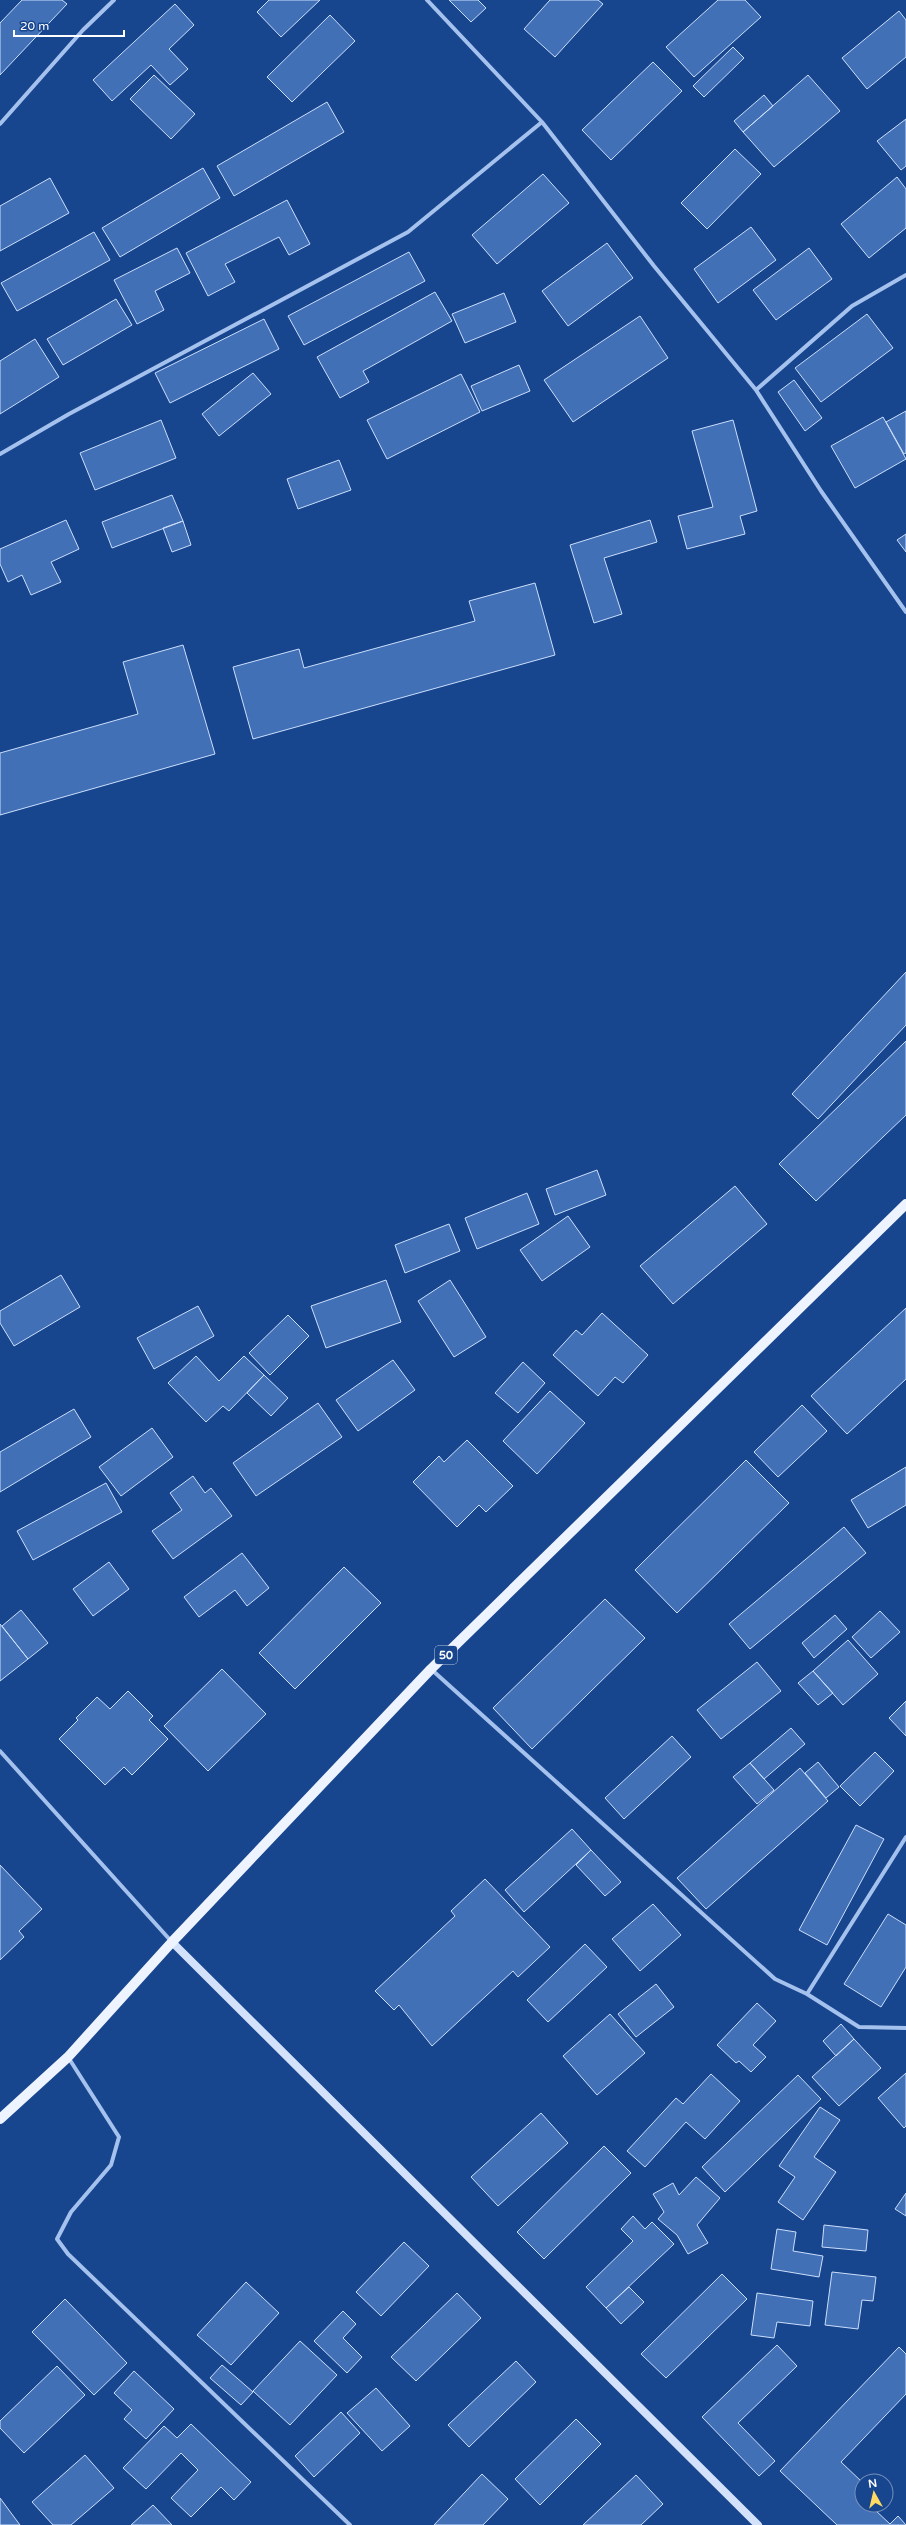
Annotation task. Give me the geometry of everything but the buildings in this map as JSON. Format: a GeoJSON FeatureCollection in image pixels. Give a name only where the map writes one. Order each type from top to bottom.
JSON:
{"type":"FeatureCollection","features":[{"type":"Feature","properties":{"kind":"main road","name":"50"},"geometry":{"type":"LineString","coordinates":[[0,2119],[68,2057],[172,1942],[431,1670],[906,1204]]}},
{"type":"Feature","properties":{"kind":"main road"},"geometry":{"type":"LineString","coordinates":[[172,1942],[758,2525]]}},
{"type":"Feature","properties":{"kind":"street"},"geometry":{"type":"LineString","coordinates":[[0,124],[83,30],[114,0]]}},
{"type":"Feature","properties":{"kind":"street"},"geometry":{"type":"LineString","coordinates":[[427,0],[542,122],[654,266],[756,390],[821,491],[906,612]]}},
{"type":"Feature","properties":{"kind":"street"},"geometry":{"type":"LineString","coordinates":[[0,454],[69,414],[408,232],[542,122]]}},
{"type":"Feature","properties":{"kind":"street"},"geometry":{"type":"LineString","coordinates":[[756,390],[852,306],[906,275]]}},
{"type":"Feature","properties":{"kind":"street"},"geometry":{"type":"LineString","coordinates":[[431,1670],[775,1979],[807,1994],[860,2027],[906,2028]]}},
{"type":"Feature","properties":{"kind":"street"},"geometry":{"type":"LineString","coordinates":[[0,1751],[172,1942]]}},
{"type":"Feature","properties":{"kind":"street"},"geometry":{"type":"LineString","coordinates":[[807,1994],[906,1837]]}},
{"type":"Feature","properties":{"kind":"street"},"geometry":{"type":"LineString","coordinates":[[68,2057],[118,2137],[111,2166],[71,2212],[57,2239],[68,2254],[350,2525]]}}]}
